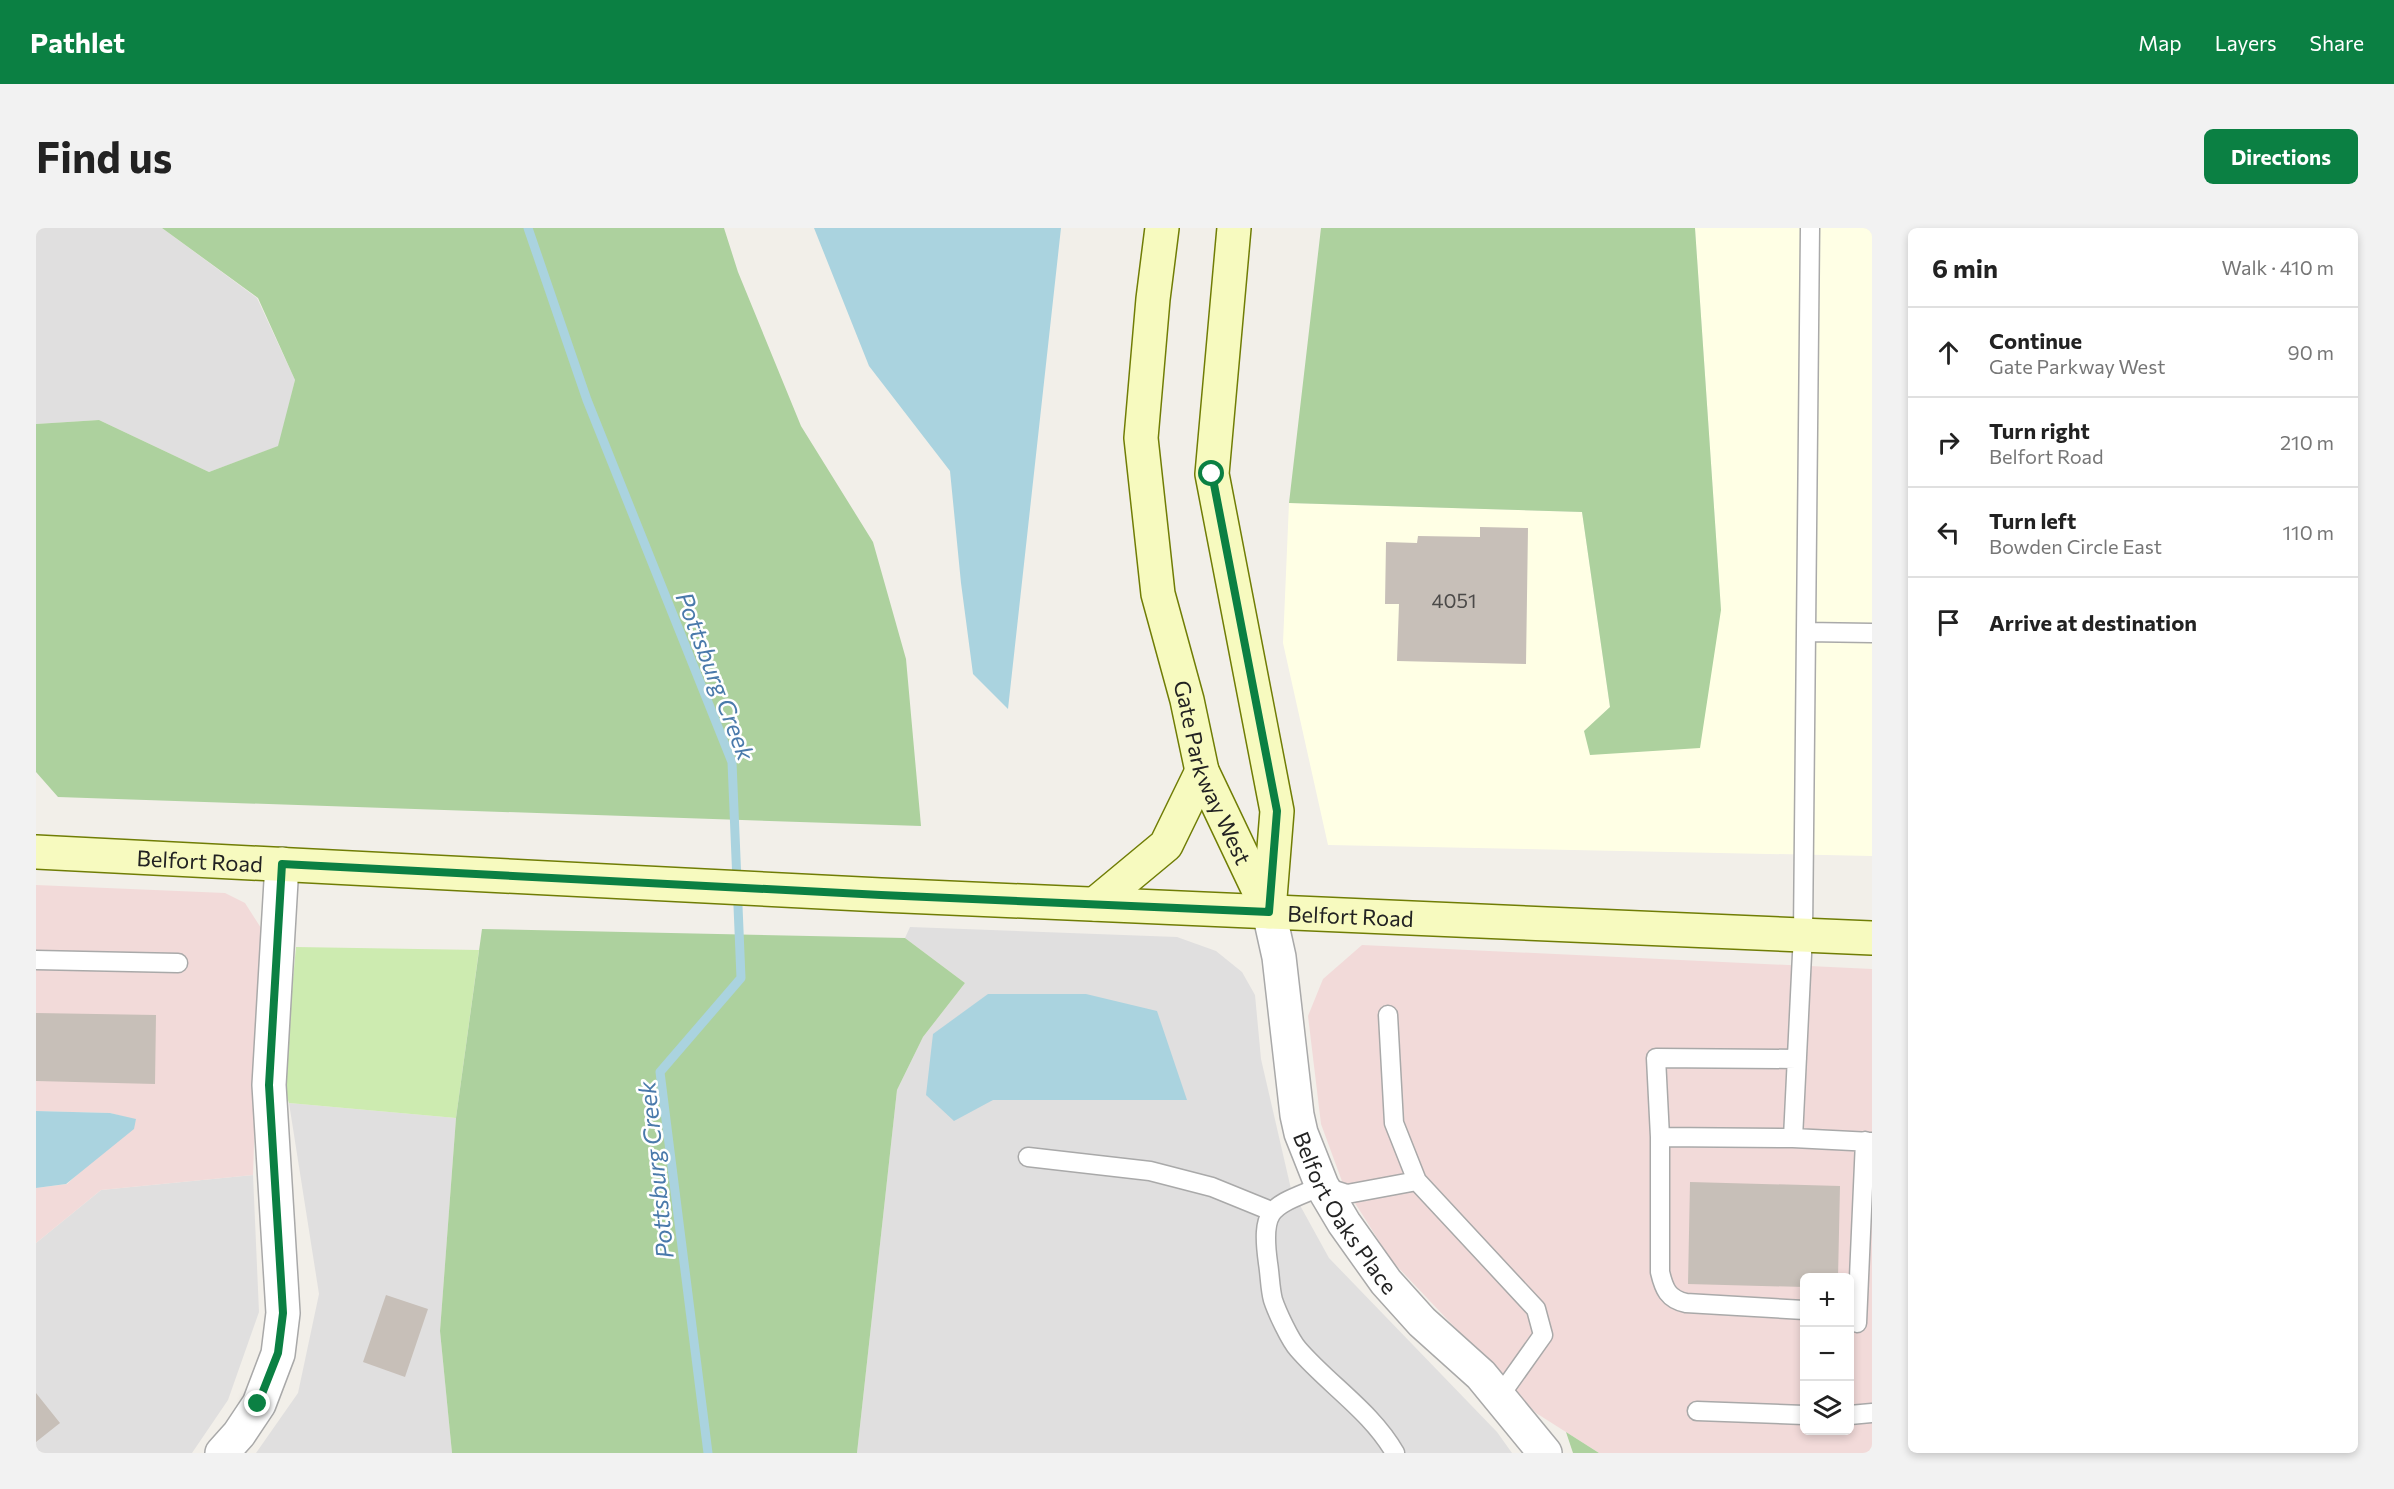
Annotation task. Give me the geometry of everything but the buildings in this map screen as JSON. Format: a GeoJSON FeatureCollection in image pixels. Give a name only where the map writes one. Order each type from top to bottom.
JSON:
{"type":"FeatureCollection","features":[{"type":"Feature","properties":{"kind":"main road","name":"Gate Parkway West"},"geometry":{"type":"LineString","coordinates":[[1162,228],[1153,299],[1141,438],[1158,594],[1187,700],[1202,771],[1269,912]]}},
{"type":"Feature","properties":{"kind":"main road","name":"Gate Parkway West"},"geometry":{"type":"LineString","coordinates":[[1234,228],[1212,474],[1277,811],[1269,912]]}},
{"type":"Feature","properties":{"kind":"main road"},"geometry":{"type":"LineString","coordinates":[[1095,904],[1166,845],[1202,771]]}},
{"type":"Feature","properties":{"kind":"main road","name":"Belfort Road"},"geometry":{"type":"LineString","coordinates":[[36,852],[881,895],[1872,938]]}},
{"type":"Feature","properties":{"kind":"street"},"geometry":{"type":"LineString","coordinates":[[231,1443],[258,1404],[278,1353],[283,1313],[269,1085],[282,864]]}},
{"type":"Feature","properties":{"kind":"street","name":"Belfort Oaks Place"},"geometry":{"type":"LineString","coordinates":[[1269,912],[1279,957],[1297,1115],[1301,1133],[1322,1186],[1344,1223],[1386,1282],[1422,1323],[1481,1375],[1545,1453]]}},
{"type":"Feature","properties":{"kind":"lane"},"geometry":{"type":"LineString","coordinates":[[1793,1138],[1803,934],[1810,228]]}},
{"type":"Feature","properties":{"kind":"lane"},"geometry":{"type":"LineString","coordinates":[[1806,632],[1872,633]]}},
{"type":"Feature","properties":{"kind":"lane"},"geometry":{"type":"LineString","coordinates":[[36,960],[178,963]]}},
{"type":"Feature","properties":{"kind":"lane"},"geometry":{"type":"LineString","coordinates":[[1388,1015],[1394,1123],[1417,1181],[1536,1309],[1543,1335],[1499,1396]]}},
{"type":"Feature","properties":{"kind":"lane"},"geometry":{"type":"LineString","coordinates":[[1797,1059],[1656,1058],[1660,1137],[1660,1272],[1665,1292],[1675,1301],[1686,1304],[1800,1310]]}},
{"type":"Feature","properties":{"kind":"lane"},"geometry":{"type":"LineString","coordinates":[[1660,1137],[1793,1138],[1869,1142],[1860,1323]]}},
{"type":"Feature","properties":{"kind":"lane"},"geometry":{"type":"LineString","coordinates":[[1028,1157],[1150,1171],[1212,1187],[1271,1211]]}},
{"type":"Feature","properties":{"kind":"lane"},"geometry":{"type":"LineString","coordinates":[[1395,1453],[1389,1442],[1352,1402],[1296,1347],[1273,1300],[1265,1225],[1271,1211],[1280,1204],[1322,1186],[1347,1194],[1417,1181]]}},
{"type":"Feature","properties":{"kind":"lane"},"geometry":{"type":"LineString","coordinates":[[1697,1411],[1800,1415]]}},
{"type":"Feature","properties":{"kind":"lane"},"geometry":{"type":"LineString","coordinates":[[1854,1415],[1872,1413]]}},
{"type":"Feature","properties":{"kind":"shaded area"},"geometry":{"type":"Polygon","coordinates":[[[36,228],[162,228],[257,298],[295,380],[279,446],[209,472],[99,420],[36,424],[36,228]]]}},
{"type":"Feature","properties":{"kind":"shaded area"},"geometry":{"type":"Polygon","coordinates":[[[1695,228],[1872,228],[1872,856],[1328,845],[1283,643],[1289,503],[1582,512],[1610,707],[1584,731],[1721,610],[1695,228]]]}},
{"type":"Feature","properties":{"kind":"shaded area"},"geometry":{"type":"Polygon","coordinates":[[[36,885],[225,893],[245,903],[261,928],[253,1175],[101,1190],[36,1243],[36,1188],[67,1184],[136,1120],[110,1113],[36,1111],[36,885]]]}},
{"type":"Feature","properties":{"kind":"shaded area"},"geometry":{"type":"Polygon","coordinates":[[[910,927],[1177,937],[1216,951],[1242,972],[1255,995],[1261,1059],[1291,1189],[1329,1258],[1497,1432],[1512,1453],[857,1453],[897,1090],[923,1037],[965,983],[905,938],[910,927]]]}},
{"type":"Feature","properties":{"kind":"shaded area"},"geometry":{"type":"Polygon","coordinates":[[[1362,945],[1872,969],[1872,1453],[1599,1453],[1536,1413],[1391,1260],[1343,1184],[1321,1124],[1308,1016],[1323,979],[1362,945]]]}},
{"type":"Feature","properties":{"kind":"shaded area"},"geometry":{"type":"Polygon","coordinates":[[[289,1103],[456,1118],[440,1331],[452,1453],[256,1453],[298,1393],[319,1294],[289,1103]]]}},
{"type":"Feature","properties":{"kind":"shaded area"},"geometry":{"type":"Polygon","coordinates":[[[253,1175],[259,1312],[228,1400],[192,1453],[36,1453],[36,1243],[101,1190],[253,1175]]]}},
{"type":"Feature","properties":{"kind":"green space"},"geometry":{"type":"Polygon","coordinates":[[[162,228],[724,228],[738,272],[801,426],[873,542],[906,659],[921,826],[58,797],[36,772],[36,424],[99,420],[209,472],[278,446],[295,380],[258,298],[162,228]]]}},
{"type":"Feature","properties":{"kind":"green space"},"geometry":{"type":"Polygon","coordinates":[[[1321,228],[1695,228],[1721,610],[1700,748],[1590,755],[1584,731],[1610,707],[1582,512],[1289,503],[1321,228]]]}},
{"type":"Feature","properties":{"kind":"green space"},"geometry":{"type":"Polygon","coordinates":[[[482,929],[905,938],[965,983],[923,1037],[897,1090],[857,1453],[452,1453],[440,1331],[456,1118],[482,929]]]}},
{"type":"Feature","properties":{"kind":"green space"},"geometry":{"type":"Polygon","coordinates":[[[296,947],[479,950],[456,1118],[289,1103],[283,1086],[296,947]]]}},
{"type":"Feature","properties":{"kind":"green space"},"geometry":{"type":"Polygon","coordinates":[[[1566,1432],[1599,1453],[1573,1453],[1566,1432]]]}},
{"type":"Feature","properties":{"kind":"water"},"geometry":{"type":"Polygon","coordinates":[[[814,228],[1061,228],[1008,709],[973,674],[950,471],[869,366],[814,228]]]}},
{"type":"Feature","properties":{"kind":"water"},"geometry":{"type":"Polygon","coordinates":[[[988,994],[1086,994],[1157,1011],[1187,1100],[993,1100],[954,1121],[926,1095],[933,1034],[988,994]]]}},
{"type":"Feature","properties":{"kind":"water"},"geometry":{"type":"Polygon","coordinates":[[[36,1111],[110,1113],[136,1119],[134,1129],[66,1184],[36,1188],[36,1111]]]}},
{"type":"Feature","properties":{"kind":"waterway","name":"Pottsburg Creek"},"geometry":{"type":"LineString","coordinates":[[528,228],[587,400],[732,762],[741,978],[660,1072],[708,1453]]}},
{"type":"Feature","properties":{"kind":"route"},"geometry":{"type":"LineString","coordinates":[[258,1404],[278,1353],[283,1313],[269,1085],[282,864],[881,895],[1269,912],[1277,811],[1212,474]]}}]}
